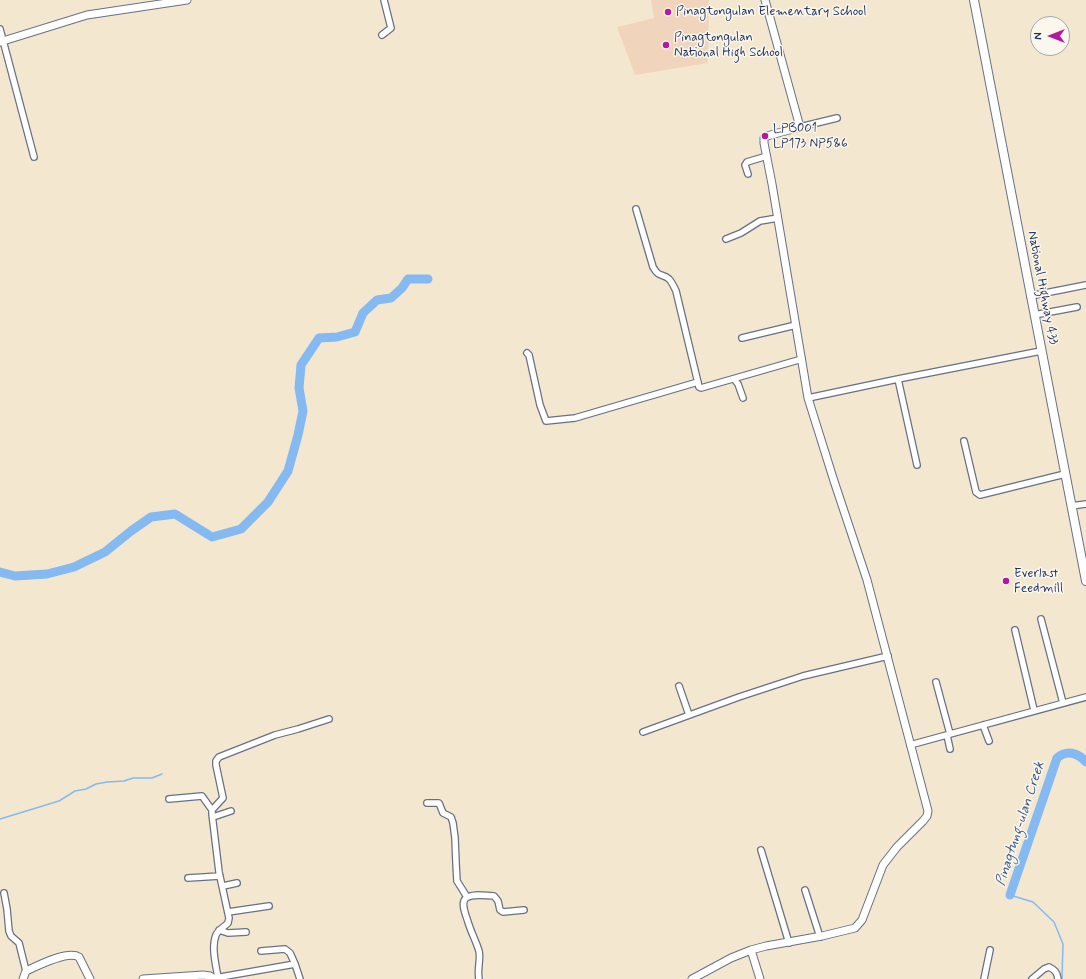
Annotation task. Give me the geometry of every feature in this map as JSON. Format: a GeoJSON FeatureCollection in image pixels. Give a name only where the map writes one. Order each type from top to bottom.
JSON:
{"type":"FeatureCollection","features":[{"type":"Feature","properties":{"kind":"main road","name":"National Highway 433"},"geometry":{"type":"LineString","coordinates":[[974,0],[1086,582]]}},
{"type":"Feature","properties":{"kind":"street"},"geometry":{"type":"LineString","coordinates":[[2,41],[87,15],[188,0]]}},
{"type":"Feature","properties":{"kind":"street"},"geometry":{"type":"LineString","coordinates":[[382,35],[390,28],[384,0]]}},
{"type":"Feature","properties":{"kind":"street"},"geometry":{"type":"LineString","coordinates":[[765,0],[785,68],[800,127]]}},
{"type":"Feature","properties":{"kind":"street"},"geometry":{"type":"LineString","coordinates":[[0,29],[34,157]]}},
{"type":"Feature","properties":{"kind":"street"},"geometry":{"type":"LineString","coordinates":[[692,979],[731,958],[751,950],[820,937],[855,928],[859,924],[883,865],[897,847],[927,816],[928,810],[867,580],[808,398],[764,141],[767,136],[837,118]]}},
{"type":"Feature","properties":{"kind":"street"},"geometry":{"type":"LineString","coordinates":[[748,174],[745,164],[767,156]]}},
{"type":"Feature","properties":{"kind":"street"},"geometry":{"type":"LineString","coordinates":[[636,209],[653,267],[656,273],[666,277],[671,282],[676,291],[699,387],[702,388],[802,359]]}},
{"type":"Feature","properties":{"kind":"street"},"geometry":{"type":"LineString","coordinates":[[726,239],[741,233],[760,221],[778,218]]}},
{"type":"Feature","properties":{"kind":"street"},"geometry":{"type":"LineString","coordinates":[[1030,296],[1086,285]]}},
{"type":"Feature","properties":{"kind":"street"},"geometry":{"type":"LineString","coordinates":[[1034,315],[1077,307]]}},
{"type":"Feature","properties":{"kind":"street"},"geometry":{"type":"LineString","coordinates":[[742,338],[796,325]]}},
{"type":"Feature","properties":{"kind":"street"},"geometry":{"type":"LineString","coordinates":[[808,398],[1042,351]]}},
{"type":"Feature","properties":{"kind":"street"},"geometry":{"type":"LineString","coordinates":[[527,353],[530,355],[540,405],[546,421],[575,418],[698,382]]}},
{"type":"Feature","properties":{"kind":"street"},"geometry":{"type":"LineString","coordinates":[[734,379],[738,384],[743,398]]}},
{"type":"Feature","properties":{"kind":"street"},"geometry":{"type":"LineString","coordinates":[[898,379],[917,465]]}},
{"type":"Feature","properties":{"kind":"street"},"geometry":{"type":"LineString","coordinates":[[964,440],[976,492],[980,495],[1065,474]]}},
{"type":"Feature","properties":{"kind":"street"},"geometry":{"type":"LineString","coordinates":[[1071,506],[1086,504]]}},
{"type":"Feature","properties":{"kind":"street"},"geometry":{"type":"LineString","coordinates":[[1041,619],[1063,703]]}},
{"type":"Feature","properties":{"kind":"street"},"geometry":{"type":"LineString","coordinates":[[1015,630],[1034,710]]}},
{"type":"Feature","properties":{"kind":"street"},"geometry":{"type":"LineString","coordinates":[[643,732],[803,676],[888,656]]}},
{"type":"Feature","properties":{"kind":"street"},"geometry":{"type":"LineString","coordinates":[[936,682],[950,749]]}},
{"type":"Feature","properties":{"kind":"street"},"geometry":{"type":"LineString","coordinates":[[679,686],[689,715]]}},
{"type":"Feature","properties":{"kind":"street"},"geometry":{"type":"LineString","coordinates":[[910,745],[1086,697]]}},
{"type":"Feature","properties":{"kind":"street"},"geometry":{"type":"LineString","coordinates":[[212,810],[223,798],[216,764],[219,757],[275,735],[329,719]]}},
{"type":"Feature","properties":{"kind":"street"},"geometry":{"type":"LineString","coordinates":[[983,724],[989,741]]}},
{"type":"Feature","properties":{"kind":"street"},"geometry":{"type":"LineString","coordinates":[[169,799],[202,796],[212,810],[220,876],[228,912],[228,923],[219,930],[216,935],[214,947],[216,978]]}},
{"type":"Feature","properties":{"kind":"street"},"geometry":{"type":"LineString","coordinates":[[427,803],[438,803],[443,812],[451,817],[456,838],[457,881],[467,897]]}},
{"type":"Feature","properties":{"kind":"street"},"geometry":{"type":"LineString","coordinates":[[213,817],[231,811]]}},
{"type":"Feature","properties":{"kind":"street"},"geometry":{"type":"LineString","coordinates":[[761,850],[790,943]]}},
{"type":"Feature","properties":{"kind":"street"},"geometry":{"type":"LineString","coordinates":[[188,878],[220,876]]}},
{"type":"Feature","properties":{"kind":"street"},"geometry":{"type":"LineString","coordinates":[[223,886],[237,883]]}},
{"type":"Feature","properties":{"kind":"street"},"geometry":{"type":"LineString","coordinates":[[805,890],[820,937]]}},
{"type":"Feature","properties":{"kind":"street"},"geometry":{"type":"LineString","coordinates":[[4,893],[8,909],[9,931],[11,936],[19,943],[26,971],[23,979]]}},
{"type":"Feature","properties":{"kind":"street"},"geometry":{"type":"LineString","coordinates":[[479,979],[479,950],[463,906],[464,900],[467,897],[472,896],[494,896],[498,901],[500,910],[503,912],[524,910]]}},
{"type":"Feature","properties":{"kind":"street"},"geometry":{"type":"LineString","coordinates":[[228,912],[269,906]]}},
{"type":"Feature","properties":{"kind":"street"},"geometry":{"type":"LineString","coordinates":[[219,930],[228,933],[246,932]]}},
{"type":"Feature","properties":{"kind":"street"},"geometry":{"type":"LineString","coordinates":[[261,951],[285,949],[290,953],[300,979]]}},
{"type":"Feature","properties":{"kind":"street"},"geometry":{"type":"LineString","coordinates":[[751,950],[760,979]]}},
{"type":"Feature","properties":{"kind":"street"},"geometry":{"type":"LineString","coordinates":[[984,979],[990,950]]}},
{"type":"Feature","properties":{"kind":"street"},"geometry":{"type":"LineString","coordinates":[[26,971],[43,963],[72,954],[79,957],[90,979]]}},
{"type":"Feature","properties":{"kind":"street"},"geometry":{"type":"LineString","coordinates":[[143,979],[203,976],[216,978],[295,964]]}},
{"type":"Feature","properties":{"kind":"street"},"geometry":{"type":"LineString","coordinates":[[1032,979],[1044,969],[1049,967],[1054,969],[1057,973],[1058,979]]}},
{"type":"Feature","properties":{"kind":"shaded area","name":"Pinagtongulan National High School"},"geometry":{"type":"Polygon","coordinates":[[[651,0],[709,0],[708,63],[635,75],[617,27],[654,18],[651,0]]]}},
{"type":"Feature","properties":{"kind":"waterway"},"geometry":{"type":"LineString","coordinates":[[0,572],[15,576],[47,574],[74,567],[105,552],[151,517],[175,514],[212,537],[241,529],[268,502],[288,471],[303,411],[299,388],[301,365],[319,338],[337,337],[355,332],[363,313],[377,300],[391,298],[402,288],[408,279],[428,279]]}},
{"type":"Feature","properties":{"kind":"waterway","name":"Pinagtung-ulan Creek"},"geometry":{"type":"LineString","coordinates":[[1010,895],[1057,758],[1061,755],[1072,753],[1080,756],[1086,762]]}},
{"type":"Feature","properties":{"kind":"waterway"},"geometry":{"type":"LineString","coordinates":[[0,819],[59,801],[75,791],[86,789],[96,784],[124,781],[133,778],[152,778],[162,774]]}},
{"type":"Feature","properties":{"kind":"waterway","name":"Pinagtung-ulan Creek"},"geometry":{"type":"LineString","coordinates":[[1010,895],[1033,902],[1054,922],[1063,944],[1062,979]]}},
{"type":"Feature","properties":{"kind":"place","name":"Pinagtongulan Elementary School"},"geometry":{"type":"Point","coordinates":[668,12]}},
{"type":"Feature","properties":{"kind":"place","name":"Pinagtongulan National High School"},"geometry":{"type":"Point","coordinates":[666,45]}},
{"type":"Feature","properties":{"kind":"place","name":"LPB001 LP173 NP5&6"},"geometry":{"type":"Point","coordinates":[765,136]}},
{"type":"Feature","properties":{"kind":"place","name":"Everlast Feedmill"},"geometry":{"type":"Point","coordinates":[1006,581]}}]}
